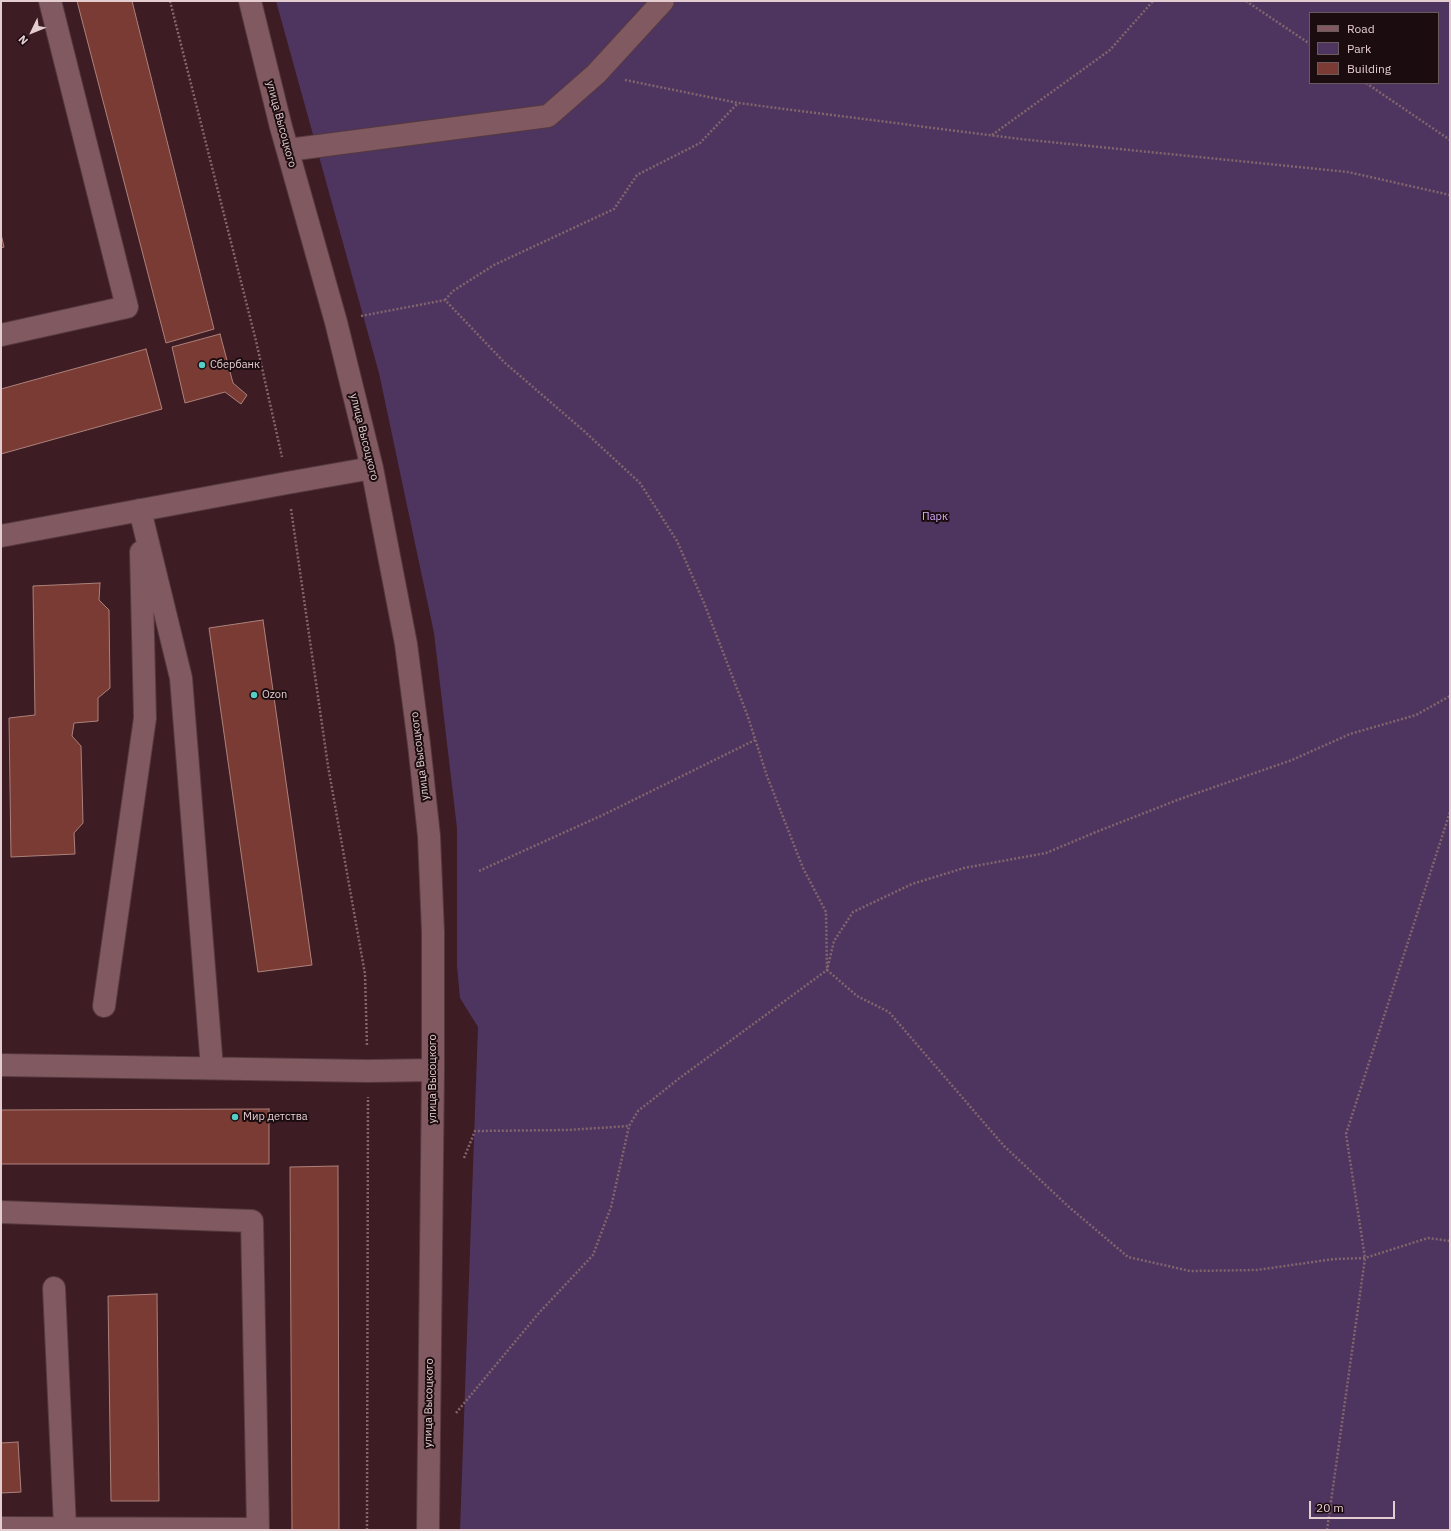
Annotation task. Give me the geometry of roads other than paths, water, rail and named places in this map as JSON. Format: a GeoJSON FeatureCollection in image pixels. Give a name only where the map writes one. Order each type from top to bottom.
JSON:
{"type":"FeatureCollection","features":[{"type":"Feature","properties":{"kind":"street"},"geometry":{"type":"LineString","coordinates":[[1,335],[127,307],[50,1]]}},
{"type":"Feature","properties":{"kind":"street","name":"улица Высоцкого"},"geometry":{"type":"LineString","coordinates":[[250,1],[288,150],[336,322],[372,468],[406,644],[419,744],[429,836],[433,932],[428,1530]]}},
{"type":"Feature","properties":{"kind":"street"},"geometry":{"type":"LineString","coordinates":[[288,150],[548,116],[596,74],[663,1]]}},
{"type":"Feature","properties":{"kind":"street"},"geometry":{"type":"LineString","coordinates":[[1,536],[372,468]]}},
{"type":"Feature","properties":{"kind":"street"},"geometry":{"type":"LineString","coordinates":[[104,1006],[145,718],[140,510]]}},
{"type":"Feature","properties":{"kind":"street"},"geometry":{"type":"LineString","coordinates":[[140,510],[181,678],[212,1068]]}},
{"type":"Feature","properties":{"kind":"street"},"geometry":{"type":"LineString","coordinates":[[1,1065],[368,1071],[433,1070]]}},
{"type":"Feature","properties":{"kind":"street"},"geometry":{"type":"LineString","coordinates":[[1,1212],[252,1221],[258,1529],[65,1527],[1,1528]]}},
{"type":"Feature","properties":{"kind":"street"},"geometry":{"type":"LineString","coordinates":[[54,1288],[65,1527]]}},
{"type":"Feature","properties":{"kind":"place","name":"Сбербанк"},"geometry":{"type":"Point","coordinates":[202,365]}},
{"type":"Feature","properties":{"kind":"place","name":"Ozon"},"geometry":{"type":"Point","coordinates":[254,695]}},
{"type":"Feature","properties":{"kind":"place","name":"Мир детства"},"geometry":{"type":"Point","coordinates":[235,1117]}},
{"type":"Feature","properties":{"kind":"park label","name":"Парк"},"geometry":{"type":"Point","coordinates":[935,517]}}]}
